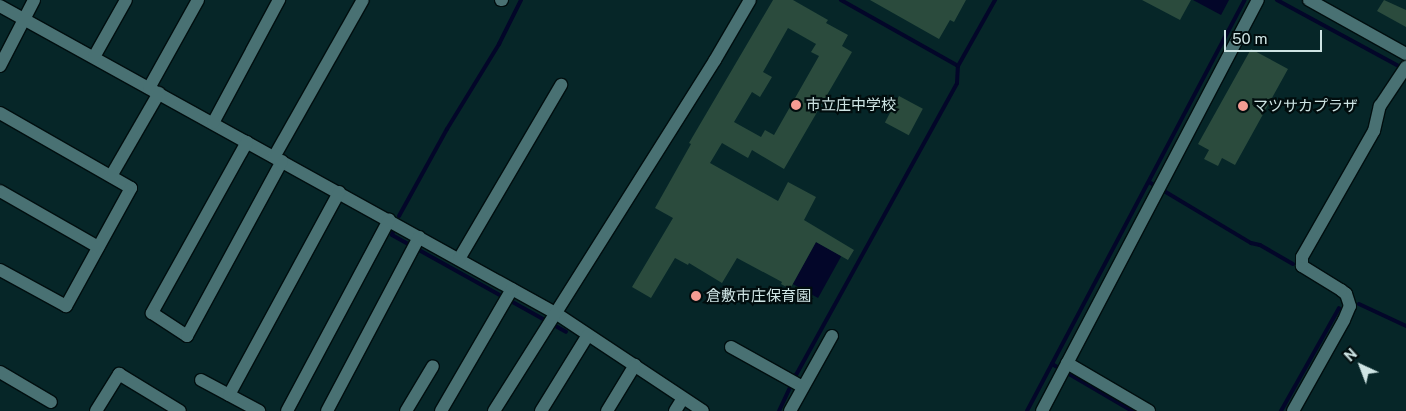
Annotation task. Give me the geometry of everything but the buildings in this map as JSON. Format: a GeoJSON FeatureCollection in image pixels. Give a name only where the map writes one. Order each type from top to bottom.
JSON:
{"type":"FeatureCollection","features":[{"type":"Feature","properties":{"kind":"street"},"geometry":{"type":"LineString","coordinates":[[0,66],[34,0]]}},
{"type":"Feature","properties":{"kind":"street"},"geometry":{"type":"LineString","coordinates":[[94,57],[126,0]]}},
{"type":"Feature","properties":{"kind":"street"},"geometry":{"type":"LineString","coordinates":[[111,176],[198,0]]}},
{"type":"Feature","properties":{"kind":"street"},"geometry":{"type":"LineString","coordinates":[[213,123],[279,0]]}},
{"type":"Feature","properties":{"kind":"street"},"geometry":{"type":"LineString","coordinates":[[247,142],[152,313],[187,336],[278,159],[363,0]]}},
{"type":"Feature","properties":{"kind":"street"},"geometry":{"type":"LineString","coordinates":[[494,411],[715,60],[750,0]]}},
{"type":"Feature","properties":{"kind":"street"},"geometry":{"type":"LineString","coordinates":[[1042,411],[1258,0]]}},
{"type":"Feature","properties":{"kind":"street"},"geometry":{"type":"LineString","coordinates":[[1309,0],[1406,54]]}},
{"type":"Feature","properties":{"kind":"street"},"geometry":{"type":"LineString","coordinates":[[0,6],[389,220],[415,243],[459,259],[508,295],[553,320],[588,335],[703,411]]}},
{"type":"Feature","properties":{"kind":"street"},"geometry":{"type":"LineString","coordinates":[[1293,411],[1350,306],[1346,294],[1342,290],[1302,266],[1302,256],[1374,131],[1380,106],[1404,70]]}},
{"type":"Feature","properties":{"kind":"street"},"geometry":{"type":"LineString","coordinates":[[459,259],[561,85]]}},
{"type":"Feature","properties":{"kind":"street"},"geometry":{"type":"LineString","coordinates":[[0,113],[131,188],[66,306],[0,270]]}},
{"type":"Feature","properties":{"kind":"street"},"geometry":{"type":"LineString","coordinates":[[0,191],[98,247]]}},
{"type":"Feature","properties":{"kind":"street"},"geometry":{"type":"LineString","coordinates":[[229,395],[339,192]]}},
{"type":"Feature","properties":{"kind":"street"},"geometry":{"type":"LineString","coordinates":[[287,411],[389,220]]}},
{"type":"Feature","properties":{"kind":"street"},"geometry":{"type":"LineString","coordinates":[[327,411],[415,243]]}},
{"type":"Feature","properties":{"kind":"street"},"geometry":{"type":"LineString","coordinates":[[441,411],[508,295]]}},
{"type":"Feature","properties":{"kind":"street"},"geometry":{"type":"LineString","coordinates":[[541,411],[588,335]]}},
{"type":"Feature","properties":{"kind":"street"},"geometry":{"type":"LineString","coordinates":[[790,411],[801,386],[832,336]]}},
{"type":"Feature","properties":{"kind":"street"},"geometry":{"type":"LineString","coordinates":[[731,347],[801,386]]}},
{"type":"Feature","properties":{"kind":"street"},"geometry":{"type":"LineString","coordinates":[[607,411],[635,365]]}},
{"type":"Feature","properties":{"kind":"street"},"geometry":{"type":"LineString","coordinates":[[406,411],[433,366]]}},
{"type":"Feature","properties":{"kind":"street"},"geometry":{"type":"LineString","coordinates":[[1064,368],[1149,411]]}},
{"type":"Feature","properties":{"kind":"street"},"geometry":{"type":"LineString","coordinates":[[0,372],[51,402]]}},
{"type":"Feature","properties":{"kind":"street"},"geometry":{"type":"LineString","coordinates":[[96,411],[119,374],[172,409]]}},
{"type":"Feature","properties":{"kind":"street"},"geometry":{"type":"LineString","coordinates":[[201,380],[259,411]]}},
{"type":"Feature","properties":{"kind":"street"},"geometry":{"type":"LineString","coordinates":[[674,411],[683,398]]}},
{"type":"Feature","properties":{"kind":"water"},"geometry":{"type":"Polygon","coordinates":[[[1193,0],[1229,0],[1221,15],[1193,0]]]}},
{"type":"Feature","properties":{"kind":"water"},"geometry":{"type":"Polygon","coordinates":[[[816,242],[841,256],[818,298],[793,284],[816,242]]]}},
{"type":"Feature","properties":{"kind":"waterway"},"geometry":{"type":"LineString","coordinates":[[399,216],[447,129],[499,44],[521,0]]}},
{"type":"Feature","properties":{"kind":"waterway"},"geometry":{"type":"LineString","coordinates":[[841,0],[958,66]]}},
{"type":"Feature","properties":{"kind":"waterway"},"geometry":{"type":"LineString","coordinates":[[779,411],[796,375],[957,83],[958,66],[995,0]]}},
{"type":"Feature","properties":{"kind":"waterway"},"geometry":{"type":"LineString","coordinates":[[1027,411],[1245,0]]}},
{"type":"Feature","properties":{"kind":"waterway"},"geometry":{"type":"LineString","coordinates":[[1277,0],[1402,68]]}},
{"type":"Feature","properties":{"kind":"waterway"},"geometry":{"type":"LineString","coordinates":[[1149,182],[1251,243],[1260,245],[1293,264]]}},
{"type":"Feature","properties":{"kind":"waterway"},"geometry":{"type":"LineString","coordinates":[[393,232],[392,235],[566,332]]}},
{"type":"Feature","properties":{"kind":"waterway"},"geometry":{"type":"LineString","coordinates":[[1359,304],[1406,326]]}},
{"type":"Feature","properties":{"kind":"waterway"},"geometry":{"type":"LineString","coordinates":[[1281,411],[1339,308]]}},
{"type":"Feature","properties":{"kind":"waterway"},"geometry":{"type":"LineString","coordinates":[[1052,364],[1132,411]]}},
{"type":"Feature","properties":{"kind":"place","name":"市立庄中学校"},"geometry":{"type":"Point","coordinates":[796,105]}},
{"type":"Feature","properties":{"kind":"place","name":"マツサカプラザ"},"geometry":{"type":"Point","coordinates":[1243,106]}},
{"type":"Feature","properties":{"kind":"place","name":"倉敷市庄保育園"},"geometry":{"type":"Point","coordinates":[696,296]}}]}
